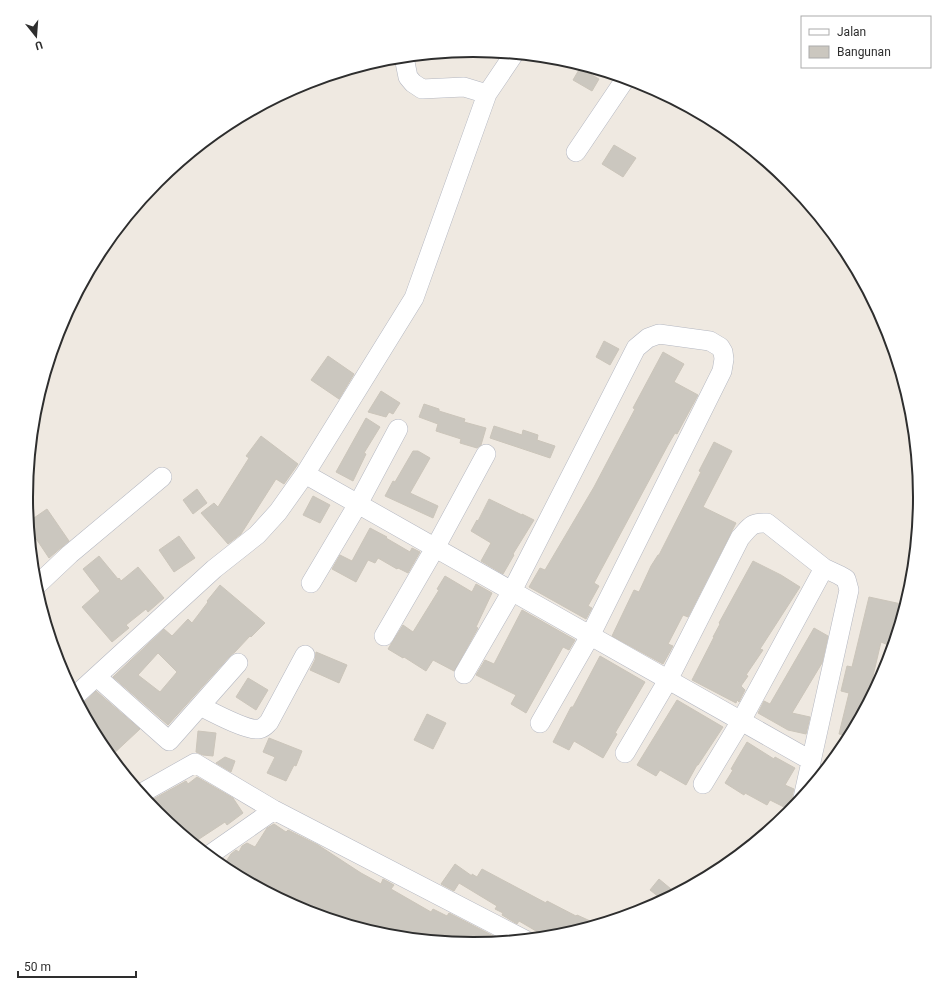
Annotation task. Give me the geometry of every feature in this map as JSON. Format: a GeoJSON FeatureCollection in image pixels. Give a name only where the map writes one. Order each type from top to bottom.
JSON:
{"type":"FeatureCollection","features":[{"type":"Feature","properties":{"kind":"street"},"geometry":{"type":"LineString","coordinates":[[79,693],[214,568],[257,535],[278,512],[305,474],[414,298],[487,94],[511,59]]}},
{"type":"Feature","properties":{"kind":"street"},"geometry":{"type":"LineString","coordinates":[[405,63],[408,77],[413,83],[422,89],[464,87],[487,94]]}},
{"type":"Feature","properties":{"kind":"street"},"geometry":{"type":"LineString","coordinates":[[576,152],[623,83]]}},
{"type":"Feature","properties":{"kind":"street"},"geometry":{"type":"LineString","coordinates":[[464,674],[512,591],[636,348],[648,338],[659,334],[710,341],[720,347],[723,352],[724,359],[722,371],[590,636],[540,723]]}},
{"type":"Feature","properties":{"kind":"street"},"geometry":{"type":"LineString","coordinates":[[311,583],[358,504],[398,429]]}},
{"type":"Feature","properties":{"kind":"street"},"geometry":{"type":"LineString","coordinates":[[384,636],[435,548],[486,454]]}},
{"type":"Feature","properties":{"kind":"street"},"geometry":{"type":"LineString","coordinates":[[305,474],[810,760]]}},
{"type":"Feature","properties":{"kind":"street"},"geometry":{"type":"LineString","coordinates":[[41,582],[70,554],[162,477]]}},
{"type":"Feature","properties":{"kind":"street"},"geometry":{"type":"LineString","coordinates":[[625,753],[668,680],[740,538],[750,527],[757,523],[767,523],[824,568],[846,580],[849,590],[805,788]]}},
{"type":"Feature","properties":{"kind":"street"},"geometry":{"type":"LineString","coordinates":[[702,784],[741,721],[824,568]]}},
{"type":"Feature","properties":{"kind":"street"},"geometry":{"type":"LineString","coordinates":[[200,706],[245,727],[258,730],[269,722],[305,655]]}},
{"type":"Feature","properties":{"kind":"street"},"geometry":{"type":"LineString","coordinates":[[97,677],[169,741],[238,663]]}},
{"type":"Feature","properties":{"kind":"street"},"geometry":{"type":"LineString","coordinates":[[145,791],[195,763],[274,810],[516,936]]}},
{"type":"Feature","properties":{"kind":"street"},"geometry":{"type":"LineString","coordinates":[[213,853],[274,810]]}},
{"type":"Feature","properties":{"kind":"building"},"geometry":{"type":"Polygon","coordinates":[[[579,70],[586,72],[599,79],[592,91],[573,80],[579,70]]]}},
{"type":"Feature","properties":{"kind":"building"},"geometry":{"type":"Polygon","coordinates":[[[614,145],[636,158],[623,177],[602,164],[614,145]]]}},
{"type":"Feature","properties":{"kind":"building"},"geometry":{"type":"Polygon","coordinates":[[[604,341],[619,349],[610,365],[596,357],[604,341]]]}},
{"type":"Feature","properties":{"kind":"building"},"geometry":{"type":"Polygon","coordinates":[[[663,352],[684,364],[674,382],[698,395],[677,434],[675,433],[668,445],[594,583],[599,586],[588,606],[592,608],[586,619],[529,587],[540,568],[545,570],[594,487],[635,409],[633,408],[663,352]]]}},
{"type":"Feature","properties":{"kind":"building"},"geometry":{"type":"Polygon","coordinates":[[[328,356],[354,374],[339,399],[311,380],[328,356]]]}},
{"type":"Feature","properties":{"kind":"building"},"geometry":{"type":"Polygon","coordinates":[[[381,391],[400,403],[393,414],[389,412],[386,417],[368,412],[381,391]]]}},
{"type":"Feature","properties":{"kind":"building"},"geometry":{"type":"Polygon","coordinates":[[[424,404],[439,409],[439,411],[465,419],[464,422],[486,428],[481,445],[477,448],[460,443],[461,439],[436,431],[438,424],[419,417],[424,404]]]}},
{"type":"Feature","properties":{"kind":"building"},"geometry":{"type":"Polygon","coordinates":[[[366,418],[380,427],[364,453],[366,454],[353,481],[336,472],[366,418]]]}},
{"type":"Feature","properties":{"kind":"building"},"geometry":{"type":"Polygon","coordinates":[[[494,426],[522,435],[523,430],[538,435],[537,440],[555,446],[550,458],[490,438],[494,426]]]}},
{"type":"Feature","properties":{"kind":"building"},"geometry":{"type":"Polygon","coordinates":[[[261,436],[298,464],[284,484],[276,479],[241,534],[228,544],[201,513],[214,503],[218,507],[249,458],[246,456],[261,436]]]}},
{"type":"Feature","properties":{"kind":"building"},"geometry":{"type":"Polygon","coordinates":[[[714,442],[732,451],[703,507],[736,523],[688,617],[683,615],[668,644],[673,646],[663,664],[612,636],[634,590],[639,592],[651,566],[659,555],[701,472],[699,471],[714,442]]]}},
{"type":"Feature","properties":{"kind":"building"},"geometry":{"type":"Polygon","coordinates":[[[413,451],[418,451],[430,458],[410,493],[438,506],[433,518],[385,496],[413,451]]]}},
{"type":"Feature","properties":{"kind":"building"},"geometry":{"type":"Polygon","coordinates":[[[197,489],[207,503],[193,514],[183,500],[197,489]]]}},
{"type":"Feature","properties":{"kind":"building"},"geometry":{"type":"Polygon","coordinates":[[[313,496],[330,505],[320,523],[303,515],[313,496]]]}},
{"type":"Feature","properties":{"kind":"building"},"geometry":{"type":"Polygon","coordinates":[[[489,499],[534,520],[513,554],[514,555],[503,574],[481,561],[491,543],[471,531],[489,499]]]}},
{"type":"Feature","properties":{"kind":"building"},"geometry":{"type":"Polygon","coordinates":[[[47,509],[69,541],[49,558],[35,537],[34,518],[47,509]]]}},
{"type":"Feature","properties":{"kind":"building"},"geometry":{"type":"Polygon","coordinates":[[[370,528],[410,552],[412,548],[420,552],[408,573],[398,568],[397,569],[378,558],[375,563],[368,560],[356,582],[332,569],[340,555],[352,561],[370,528]]]}},
{"type":"Feature","properties":{"kind":"building"},"geometry":{"type":"Polygon","coordinates":[[[179,536],[195,558],[174,572],[159,550],[179,536]]]}},
{"type":"Feature","properties":{"kind":"building"},"geometry":{"type":"Polygon","coordinates":[[[99,556],[121,581],[138,567],[164,598],[148,612],[146,609],[126,625],[129,628],[112,642],[82,607],[100,591],[83,569],[99,556]]]}},
{"type":"Feature","properties":{"kind":"building"},"geometry":{"type":"Polygon","coordinates":[[[753,561],[781,575],[800,587],[760,649],[763,650],[746,675],[748,676],[741,686],[745,690],[739,702],[737,700],[736,703],[692,680],[714,637],[720,624],[719,623],[753,561]]]}},
{"type":"Feature","properties":{"kind":"building"},"geometry":{"type":"Polygon","coordinates":[[[445,576],[472,592],[476,584],[492,593],[476,627],[478,628],[454,671],[433,660],[426,671],[388,649],[403,625],[413,632],[439,590],[437,589],[445,576]]]}},
{"type":"Feature","properties":{"kind":"building"},"geometry":{"type":"Polygon","coordinates":[[[220,585],[265,623],[230,656],[168,725],[113,677],[164,629],[172,636],[188,619],[192,623],[208,602],[207,601],[220,585]],[[158,653],[138,675],[160,692],[177,672],[158,653]]]}},
{"type":"Feature","properties":{"kind":"building"},"geometry":{"type":"Polygon","coordinates":[[[869,597],[901,604],[889,645],[881,642],[869,692],[844,735],[839,734],[849,693],[841,691],[847,666],[852,667],[869,597]]]}},
{"type":"Feature","properties":{"kind":"building"},"geometry":{"type":"Polygon","coordinates":[[[522,610],[575,640],[569,650],[563,647],[526,713],[511,704],[516,695],[476,675],[485,660],[494,664],[522,610]]]}},
{"type":"Feature","properties":{"kind":"building"},"geometry":{"type":"Polygon","coordinates":[[[814,628],[828,636],[822,663],[792,713],[810,717],[806,734],[788,730],[758,713],[764,701],[770,704],[814,628]]]}},
{"type":"Feature","properties":{"kind":"building"},"geometry":{"type":"Polygon","coordinates":[[[316,652],[347,665],[339,683],[310,670],[315,660],[316,652]]]}},
{"type":"Feature","properties":{"kind":"building"},"geometry":{"type":"Polygon","coordinates":[[[600,656],[645,682],[615,733],[617,734],[603,758],[574,741],[569,750],[553,742],[600,656]]]}},
{"type":"Feature","properties":{"kind":"building"},"geometry":{"type":"Polygon","coordinates":[[[248,678],[268,690],[256,710],[236,697],[248,678]]]}},
{"type":"Feature","properties":{"kind":"building"},"geometry":{"type":"Polygon","coordinates":[[[96,691],[140,729],[115,753],[84,703],[96,691]]]}},
{"type":"Feature","properties":{"kind":"building"},"geometry":{"type":"Polygon","coordinates":[[[677,700],[723,727],[697,765],[686,785],[660,770],[656,776],[637,765],[677,700]]]}},
{"type":"Feature","properties":{"kind":"building"},"geometry":{"type":"Polygon","coordinates":[[[427,714],[446,723],[433,749],[414,740],[427,714]]]}},
{"type":"Feature","properties":{"kind":"building"},"geometry":{"type":"Polygon","coordinates":[[[198,731],[216,733],[213,756],[203,755],[196,752],[198,731]]]}},
{"type":"Feature","properties":{"kind":"building"},"geometry":{"type":"Polygon","coordinates":[[[269,738],[302,751],[296,766],[294,765],[286,781],[267,773],[275,757],[263,752],[269,738]]]}},
{"type":"Feature","properties":{"kind":"building"},"geometry":{"type":"Polygon","coordinates":[[[747,742],[774,759],[775,757],[795,768],[785,785],[794,789],[792,796],[793,800],[786,808],[770,800],[767,805],[745,793],[744,795],[725,783],[733,770],[731,769],[747,742]]]}},
{"type":"Feature","properties":{"kind":"building"},"geometry":{"type":"Polygon","coordinates":[[[225,757],[235,761],[231,772],[216,763],[225,757]]]}},
{"type":"Feature","properties":{"kind":"building"},"geometry":{"type":"Polygon","coordinates":[[[197,777],[233,798],[243,813],[227,825],[225,822],[197,840],[153,799],[186,781],[188,784],[197,777]]]}},
{"type":"Feature","properties":{"kind":"building"},"geometry":{"type":"Polygon","coordinates":[[[274,824],[286,832],[288,830],[318,845],[381,884],[383,879],[394,885],[391,889],[431,912],[433,909],[447,916],[449,913],[496,937],[445,937],[388,930],[332,915],[279,893],[226,862],[231,854],[236,850],[239,852],[242,846],[247,843],[255,847],[267,828],[274,824]]]}},
{"type":"Feature","properties":{"kind":"building"},"geometry":{"type":"Polygon","coordinates":[[[455,864],[472,876],[472,874],[477,877],[482,869],[546,903],[547,901],[576,916],[577,915],[592,922],[559,930],[539,933],[519,921],[517,924],[502,915],[503,913],[495,909],[497,906],[459,883],[454,891],[441,884],[455,864]]]}},
{"type":"Feature","properties":{"kind":"building"},"geometry":{"type":"Polygon","coordinates":[[[659,879],[673,890],[659,897],[650,890],[659,879]]]}}]}
